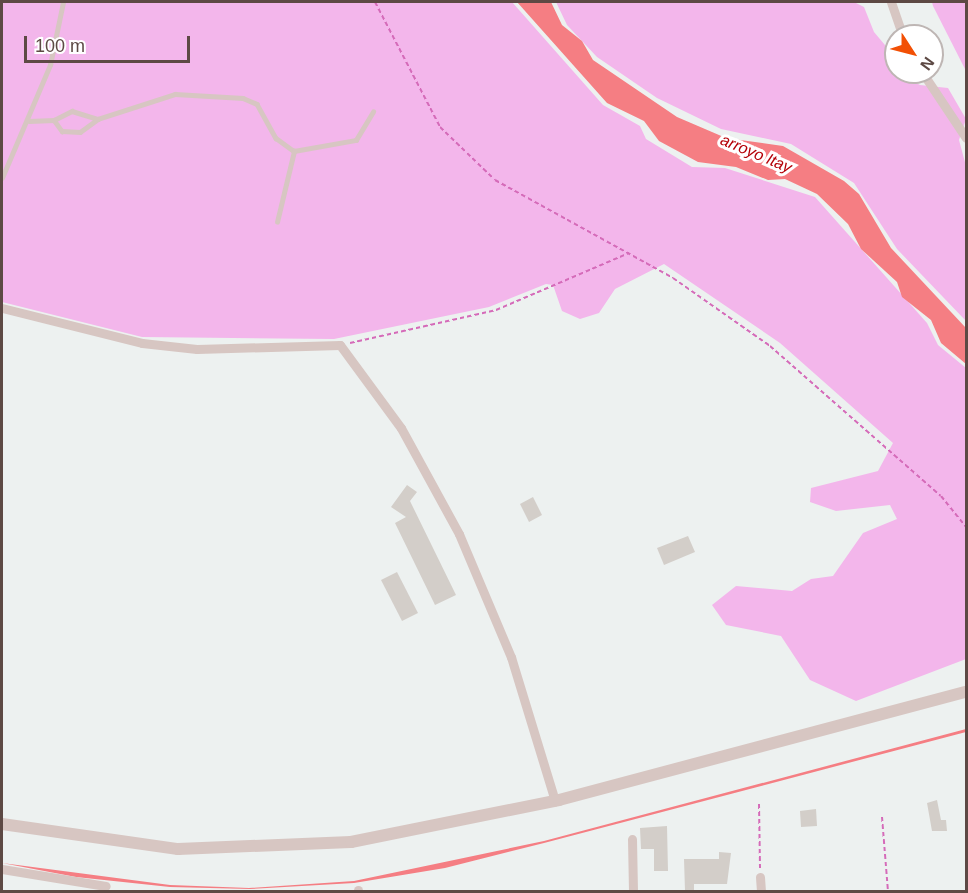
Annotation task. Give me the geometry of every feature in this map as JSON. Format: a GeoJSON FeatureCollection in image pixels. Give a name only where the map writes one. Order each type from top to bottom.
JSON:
{"type":"FeatureCollection","features":[{"type":"Feature","properties":{"kind":"street"},"geometry":{"type":"LineString","coordinates":[[891,2],[899,24]]}},
{"type":"Feature","properties":{"kind":"street"},"geometry":{"type":"LineString","coordinates":[[930,84],[966,138]]}},
{"type":"Feature","properties":{"kind":"street"},"geometry":{"type":"LineString","coordinates":[[2,308],[142,343],[197,349],[340,345],[401,428],[459,534],[511,657],[555,801]]}},
{"type":"Feature","properties":{"kind":"street"},"geometry":{"type":"LineString","coordinates":[[2,824],[156,847],[267,849],[436,829],[555,801],[966,692]]}},
{"type":"Feature","properties":{"kind":"street"},"geometry":{"type":"LineString","coordinates":[[632,839],[633,891]]}},
{"type":"Feature","properties":{"kind":"street"},"geometry":{"type":"LineString","coordinates":[[2,869],[80,888],[106,885]]}},
{"type":"Feature","properties":{"kind":"street"},"geometry":{"type":"LineString","coordinates":[[760,877],[761,891]]}},
{"type":"Feature","properties":{"kind":"lane"},"geometry":{"type":"LineString","coordinates":[[2,178],[29,121],[50,65],[63,2]]}},
{"type":"Feature","properties":{"kind":"lane"},"geometry":{"type":"LineString","coordinates":[[54,120],[69,133],[86,130],[98,119],[175,94],[243,98],[257,104],[276,138],[294,151],[356,140],[373,111]]}},
{"type":"Feature","properties":{"kind":"lane"},"geometry":{"type":"LineString","coordinates":[[29,121],[54,120],[72,111],[98,119]]}},
{"type":"Feature","properties":{"kind":"lane"},"geometry":{"type":"LineString","coordinates":[[277,222],[294,151]]}},
{"type":"Feature","properties":{"kind":"path"},"geometry":{"type":"LineString","coordinates":[[375,2],[418,93],[465,152],[495,180],[629,253],[770,346],[933,489],[966,527]]}},
{"type":"Feature","properties":{"kind":"path"},"geometry":{"type":"LineString","coordinates":[[340,345],[496,310],[629,253]]}},
{"type":"Feature","properties":{"kind":"path"},"geometry":{"type":"LineString","coordinates":[[759,804],[760,877]]}},
{"type":"Feature","properties":{"kind":"path"},"geometry":{"type":"LineString","coordinates":[[882,818],[888,891]]}},
{"type":"Feature","properties":{"kind":"shaded area"},"geometry":{"type":"Polygon","coordinates":[[[2,2],[512,2],[603,105],[640,126],[646,139],[692,167],[725,168],[815,197],[927,323],[938,345],[966,368],[966,659],[856,701],[810,680],[781,636],[726,625],[712,605],[736,586],[792,591],[811,579],[833,576],[863,533],[897,519],[890,505],[836,511],[810,502],[811,488],[878,471],[893,443],[780,343],[664,264],[615,289],[599,313],[580,319],[562,311],[553,285],[546,284],[489,307],[334,339],[142,337],[2,302],[2,2]]]}},
{"type":"Feature","properties":{"kind":"shaded area"},"geometry":{"type":"Polygon","coordinates":[[[556,2],[854,2],[864,7],[874,32],[884,44],[884,84],[918,84],[948,88],[966,119],[959,140],[966,166],[966,321],[897,249],[854,183],[791,144],[721,129],[657,98],[597,57],[567,25],[556,2]]]}},
{"type":"Feature","properties":{"kind":"shaded area"},"geometry":{"type":"Polygon","coordinates":[[[932,2],[966,2],[966,71],[944,24],[932,2]]]}},
{"type":"Feature","properties":{"kind":"water","name":"arroyo Itay"},"geometry":{"type":"Polygon","coordinates":[[[517,2],[551,2],[562,25],[582,41],[593,60],[677,117],[726,138],[783,146],[844,181],[859,194],[891,248],[966,328],[966,364],[941,343],[931,320],[902,297],[897,282],[861,249],[848,224],[817,194],[785,179],[768,180],[736,167],[698,162],[659,141],[644,121],[607,103],[517,2]]]}},
{"type":"Feature","properties":{"kind":"water"},"geometry":{"type":"Polygon","coordinates":[[[966,729],[966,732],[445,868],[354,883],[250,889],[170,887],[76,877],[2,863],[170,885],[249,888],[354,881],[544,841],[966,729]]]}},
{"type":"Feature","properties":{"kind":"building"},"geometry":{"type":"Polygon","coordinates":[[[407,485],[417,492],[410,501],[456,595],[435,605],[395,523],[406,517],[391,507],[407,485]]]}},
{"type":"Feature","properties":{"kind":"building"},"geometry":{"type":"Polygon","coordinates":[[[533,497],[542,515],[529,522],[520,504],[533,497]]]}},
{"type":"Feature","properties":{"kind":"building"},"geometry":{"type":"Polygon","coordinates":[[[688,536],[695,552],[664,565],[657,548],[688,536]]]}},
{"type":"Feature","properties":{"kind":"building"},"geometry":{"type":"Polygon","coordinates":[[[397,572],[418,613],[402,621],[381,580],[397,572]]]}},
{"type":"Feature","properties":{"kind":"building"},"geometry":{"type":"Polygon","coordinates":[[[937,800],[941,820],[946,820],[947,831],[932,831],[927,803],[937,800]]]}},
{"type":"Feature","properties":{"kind":"building"},"geometry":{"type":"Polygon","coordinates":[[[816,809],[817,826],[801,827],[800,811],[816,809]]]}},
{"type":"Feature","properties":{"kind":"building"},"geometry":{"type":"Polygon","coordinates":[[[667,826],[668,871],[654,871],[654,849],[641,849],[640,828],[667,826]]]}},
{"type":"Feature","properties":{"kind":"building"},"geometry":{"type":"Polygon","coordinates":[[[719,852],[731,853],[727,884],[694,884],[694,891],[685,891],[684,859],[719,859],[719,852]]]}}]}
